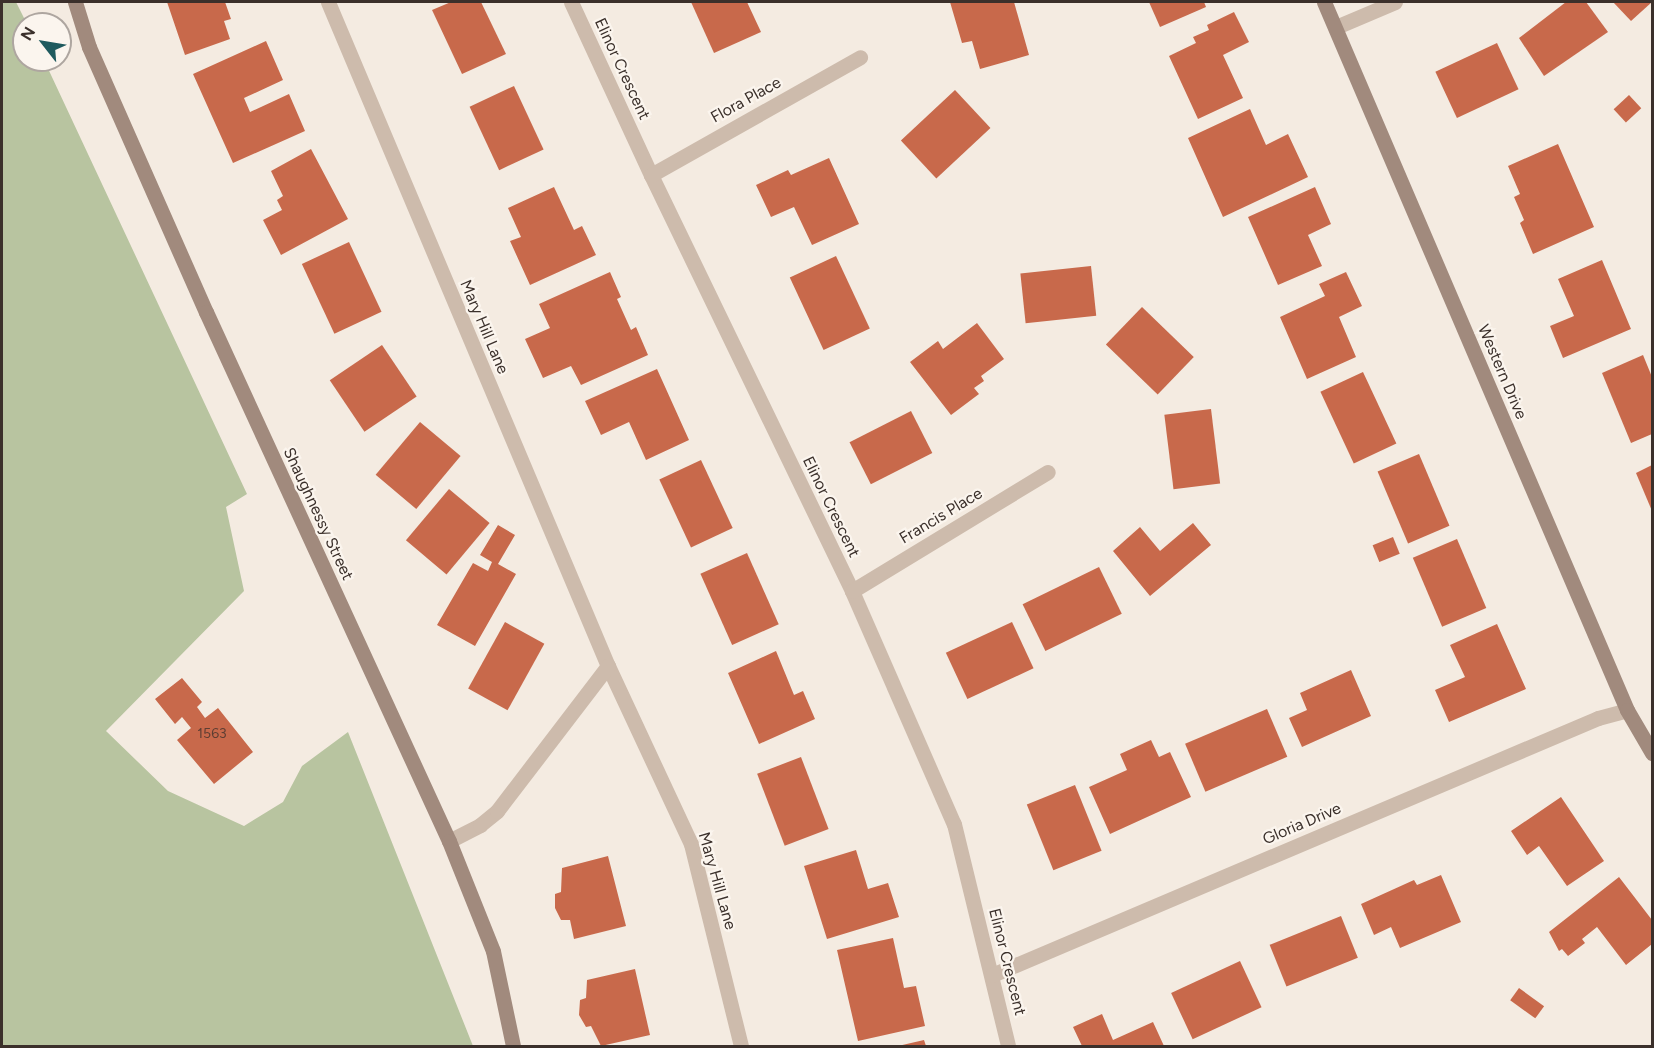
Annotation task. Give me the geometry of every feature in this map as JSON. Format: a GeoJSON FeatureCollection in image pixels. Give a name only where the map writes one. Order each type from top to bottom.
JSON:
{"type":"FeatureCollection","features":[{"type":"Feature","properties":{"kind":"main road","name":"Shaughnessy Street"},"geometry":{"type":"LineString","coordinates":[[75,2],[89,47],[206,312],[449,841],[493,951],[513,1047]]}},
{"type":"Feature","properties":{"kind":"main road","name":"Western Drive"},"geometry":{"type":"LineString","coordinates":[[1324,2],[1627,710],[1653,753]]}},
{"type":"Feature","properties":{"kind":"street","name":"Mary Hill Lane"},"geometry":{"type":"LineString","coordinates":[[328,2],[608,666],[691,844],[741,1047]]}},
{"type":"Feature","properties":{"kind":"street","name":"Elinor Crescent"},"geometry":{"type":"LineString","coordinates":[[571,2],[651,175],[852,591],[954,824],[1008,1047]]}},
{"type":"Feature","properties":{"kind":"street"},"geometry":{"type":"LineString","coordinates":[[1336,27],[1395,2]]}},
{"type":"Feature","properties":{"kind":"street","name":"Flora Place"},"geometry":{"type":"LineString","coordinates":[[651,175],[860,57]]}},
{"type":"Feature","properties":{"kind":"street","name":"Francis Place"},"geometry":{"type":"LineString","coordinates":[[852,591],[1048,472]]}},
{"type":"Feature","properties":{"kind":"street"},"geometry":{"type":"LineString","coordinates":[[449,841],[480,825],[498,812],[608,666]]}},
{"type":"Feature","properties":{"kind":"street","name":"Gloria Drive"},"geometry":{"type":"LineString","coordinates":[[992,975],[1598,718],[1627,710]]}},
{"type":"Feature","properties":{"kind":"green space"},"geometry":{"type":"Polygon","coordinates":[[[2,2],[16,2],[21,12],[12,12],[12,72],[50,72],[247,494],[226,507],[244,591],[106,731],[168,791],[244,826],[283,802],[302,766],[348,732],[473,1046],[2,1046],[2,2]]]}},
{"type":"Feature","properties":{"kind":"building"},"geometry":{"type":"Polygon","coordinates":[[[167,2],[225,2],[231,19],[224,21],[230,39],[185,55],[167,2]]]}},
{"type":"Feature","properties":{"kind":"building"},"geometry":{"type":"Polygon","coordinates":[[[451,2],[481,2],[506,54],[462,74],[432,10],[451,2]]]}},
{"type":"Feature","properties":{"kind":"building"},"geometry":{"type":"Polygon","coordinates":[[[691,2],[747,2],[761,32],[714,53],[691,2]]]}},
{"type":"Feature","properties":{"kind":"building"},"geometry":{"type":"Polygon","coordinates":[[[950,2],[1014,2],[1029,55],[980,69],[972,41],[962,43],[950,2]]]}},
{"type":"Feature","properties":{"kind":"building"},"geometry":{"type":"Polygon","coordinates":[[[1149,2],[1204,2],[1206,7],[1160,27],[1149,2]]]}},
{"type":"Feature","properties":{"kind":"building"},"geometry":{"type":"Polygon","coordinates":[[[1566,2],[1586,2],[1608,32],[1544,76],[1519,38],[1566,2]]]}},
{"type":"Feature","properties":{"kind":"building"},"geometry":{"type":"Polygon","coordinates":[[[1613,2],[1652,2],[1631,21],[1613,2]]]}},
{"type":"Feature","properties":{"kind":"building"},"geometry":{"type":"Polygon","coordinates":[[[1234,12],[1249,42],[1223,55],[1243,98],[1198,119],[1169,56],[1196,43],[1193,37],[1209,30],[1207,25],[1234,12]]]}},
{"type":"Feature","properties":{"kind":"building"},"geometry":{"type":"Polygon","coordinates":[[[266,41],[283,80],[244,98],[250,112],[289,94],[305,131],[233,163],[193,74],[266,41]]]}},
{"type":"Feature","properties":{"kind":"building"},"geometry":{"type":"Polygon","coordinates":[[[1497,43],[1519,89],[1457,118],[1435,72],[1497,43]]]}},
{"type":"Feature","properties":{"kind":"building"},"geometry":{"type":"Polygon","coordinates":[[[514,86],[544,149],[499,170],[470,107],[514,86]]]}},
{"type":"Feature","properties":{"kind":"building"},"geometry":{"type":"Polygon","coordinates":[[[955,90],[990,128],[936,178],[901,140],[955,90]]]}},
{"type":"Feature","properties":{"kind":"building"},"geometry":{"type":"Polygon","coordinates":[[[1629,95],[1641,108],[1626,122],[1614,109],[1629,95]]]}},
{"type":"Feature","properties":{"kind":"building"},"geometry":{"type":"Polygon","coordinates":[[[1250,109],[1266,145],[1288,134],[1308,177],[1223,217],[1188,138],[1250,109]]]}},
{"type":"Feature","properties":{"kind":"building"},"geometry":{"type":"Polygon","coordinates":[[[1558,144],[1594,227],[1533,254],[1520,223],[1524,220],[1514,197],[1520,194],[1508,166],[1558,144]]]}},
{"type":"Feature","properties":{"kind":"building"},"geometry":{"type":"Polygon","coordinates":[[[311,149],[348,219],[281,255],[263,220],[282,210],[277,200],[283,196],[271,171],[311,149]]]}},
{"type":"Feature","properties":{"kind":"building"},"geometry":{"type":"Polygon","coordinates":[[[829,158],[859,224],[812,245],[794,207],[771,217],[756,185],[788,170],[791,175],[829,158]]]}},
{"type":"Feature","properties":{"kind":"building"},"geometry":{"type":"Polygon","coordinates":[[[554,187],[574,230],[582,226],[596,255],[530,285],[510,241],[521,237],[508,208],[554,187]]]}},
{"type":"Feature","properties":{"kind":"building"},"geometry":{"type":"Polygon","coordinates":[[[1315,187],[1331,224],[1308,235],[1322,266],[1278,285],[1248,217],[1315,187]]]}},
{"type":"Feature","properties":{"kind":"building"},"geometry":{"type":"Polygon","coordinates":[[[349,242],[382,312],[334,334],[302,264],[349,242]]]}},
{"type":"Feature","properties":{"kind":"building"},"geometry":{"type":"Polygon","coordinates":[[[836,256],[870,329],[824,350],[790,278],[836,256]]]}},
{"type":"Feature","properties":{"kind":"building"},"geometry":{"type":"Polygon","coordinates":[[[1602,260],[1631,329],[1563,358],[1550,326],[1574,316],[1558,279],[1602,260]]]}},
{"type":"Feature","properties":{"kind":"building"},"geometry":{"type":"Polygon","coordinates":[[[1091,266],[1096,316],[1026,323],[1020,273],[1091,266]]]}},
{"type":"Feature","properties":{"kind":"building"},"geometry":{"type":"Polygon","coordinates":[[[610,272],[621,297],[617,299],[631,330],[636,327],[648,355],[581,385],[571,366],[543,378],[525,339],[550,328],[539,304],[610,272]]]}},
{"type":"Feature","properties":{"kind":"building"},"geometry":{"type":"Polygon","coordinates":[[[1346,272],[1362,306],[1339,317],[1356,357],[1307,379],[1280,317],[1325,296],[1319,284],[1346,272]]]}},
{"type":"Feature","properties":{"kind":"building"},"geometry":{"type":"Polygon","coordinates":[[[1142,307],[1194,357],[1158,394],[1106,344],[1142,307]]]}},
{"type":"Feature","properties":{"kind":"building"},"geometry":{"type":"Polygon","coordinates":[[[977,323],[1004,359],[981,376],[984,381],[974,388],[979,394],[951,415],[910,362],[938,341],[943,349],[977,323]]]}},
{"type":"Feature","properties":{"kind":"building"},"geometry":{"type":"Polygon","coordinates":[[[382,345],[417,396],[364,432],[330,380],[382,345]]]}},
{"type":"Feature","properties":{"kind":"building"},"geometry":{"type":"Polygon","coordinates":[[[1643,355],[1652,377],[1652,434],[1631,443],[1602,373],[1643,355]]]}},
{"type":"Feature","properties":{"kind":"building"},"geometry":{"type":"Polygon","coordinates":[[[657,369],[689,440],[646,460],[629,422],[601,435],[585,401],[657,369]]]}},
{"type":"Feature","properties":{"kind":"building"},"geometry":{"type":"Polygon","coordinates":[[[1363,372],[1396,444],[1354,463],[1320,392],[1363,372]]]}},
{"type":"Feature","properties":{"kind":"building"},"geometry":{"type":"Polygon","coordinates":[[[1211,409],[1220,483],[1173,489],[1164,415],[1211,409]]]}},
{"type":"Feature","properties":{"kind":"building"},"geometry":{"type":"Polygon","coordinates":[[[911,411],[932,453],[871,484],[850,442],[911,411]]]}},
{"type":"Feature","properties":{"kind":"building"},"geometry":{"type":"Polygon","coordinates":[[[420,422],[461,456],[416,509],[376,475],[420,422]]]}},
{"type":"Feature","properties":{"kind":"building"},"geometry":{"type":"Polygon","coordinates":[[[1419,454],[1449,526],[1408,543],[1378,472],[1419,454]]]}},
{"type":"Feature","properties":{"kind":"building"},"geometry":{"type":"Polygon","coordinates":[[[701,460],[733,528],[691,547],[659,479],[701,460]]]}},
{"type":"Feature","properties":{"kind":"building"},"geometry":{"type":"Polygon","coordinates":[[[1652,465],[1652,511],[1636,473],[1652,465]]]}},
{"type":"Feature","properties":{"kind":"building"},"geometry":{"type":"Polygon","coordinates":[[[449,489],[490,523],[447,574],[406,540],[449,489]]]}},
{"type":"Feature","properties":{"kind":"building"},"geometry":{"type":"Polygon","coordinates":[[[1193,523],[1211,545],[1150,596],[1113,551],[1140,527],[1160,551],[1193,523]]]}},
{"type":"Feature","properties":{"kind":"building"},"geometry":{"type":"Polygon","coordinates":[[[498,525],[515,535],[498,564],[516,574],[475,646],[437,625],[473,563],[488,571],[492,562],[480,555],[498,525]]]}},
{"type":"Feature","properties":{"kind":"building"},"geometry":{"type":"Polygon","coordinates":[[[1393,537],[1400,554],[1379,562],[1373,545],[1393,537]]]}},
{"type":"Feature","properties":{"kind":"building"},"geometry":{"type":"Polygon","coordinates":[[[1457,539],[1486,608],[1442,627],[1413,558],[1457,539]]]}},
{"type":"Feature","properties":{"kind":"building"},"geometry":{"type":"Polygon","coordinates":[[[747,553],[779,624],[732,645],[700,574],[747,553]]]}},
{"type":"Feature","properties":{"kind":"building"},"geometry":{"type":"Polygon","coordinates":[[[1099,567],[1122,614],[1045,651],[1023,604],[1099,567]]]}},
{"type":"Feature","properties":{"kind":"building"},"geometry":{"type":"Polygon","coordinates":[[[505,622],[544,644],[508,710],[468,688],[505,622]]]}},
{"type":"Feature","properties":{"kind":"building"},"geometry":{"type":"Polygon","coordinates":[[[1012,622],[1034,668],[967,699],[946,653],[1012,622]]]}},
{"type":"Feature","properties":{"kind":"building"},"geometry":{"type":"Polygon","coordinates":[[[1497,624],[1526,689],[1449,722],[1435,690],[1465,677],[1450,645],[1497,624]]]}},
{"type":"Feature","properties":{"kind":"building"},"geometry":{"type":"Polygon","coordinates":[[[776,651],[794,695],[803,691],[815,719],[759,744],[728,673],[776,651]]]}},
{"type":"Feature","properties":{"kind":"building"},"geometry":{"type":"Polygon","coordinates":[[[1351,670],[1371,716],[1302,747],[1289,718],[1307,710],[1300,693],[1351,670]]]}},
{"type":"Feature","properties":{"kind":"building"},"geometry":{"type":"Polygon","coordinates":[[[182,678],[202,702],[197,707],[205,718],[218,708],[253,752],[214,784],[177,740],[191,728],[182,717],[175,724],[155,699],[182,678]]]}},
{"type":"Feature","properties":{"kind":"building"},"geometry":{"type":"Polygon","coordinates":[[[1267,709],[1287,757],[1205,792],[1185,744],[1267,709]]]}},
{"type":"Feature","properties":{"kind":"building"},"geometry":{"type":"Polygon","coordinates":[[[1151,740],[1159,757],[1170,752],[1191,797],[1110,834],[1089,787],[1127,770],[1120,754],[1151,740]]]}},
{"type":"Feature","properties":{"kind":"building"},"geometry":{"type":"Polygon","coordinates":[[[801,757],[829,829],[785,846],[757,774],[801,757]]]}},
{"type":"Feature","properties":{"kind":"building"},"geometry":{"type":"Polygon","coordinates":[[[1075,785],[1102,851],[1053,870],[1027,804],[1075,785]]]}},
{"type":"Feature","properties":{"kind":"building"},"geometry":{"type":"Polygon","coordinates":[[[1561,797],[1604,861],[1567,886],[1539,846],[1527,855],[1511,831],[1561,797]]]}},
{"type":"Feature","properties":{"kind":"building"},"geometry":{"type":"Polygon","coordinates":[[[856,850],[868,889],[888,883],[899,917],[827,939],[804,866],[856,850]]]}},
{"type":"Feature","properties":{"kind":"building"},"geometry":{"type":"Polygon","coordinates":[[[608,856],[626,926],[574,939],[570,920],[561,920],[555,908],[555,894],[561,892],[562,868],[608,856]]]}},
{"type":"Feature","properties":{"kind":"building"},"geometry":{"type":"Polygon","coordinates":[[[1441,875],[1461,922],[1400,948],[1391,927],[1374,935],[1361,904],[1414,880],[1417,885],[1441,875]]]}},
{"type":"Feature","properties":{"kind":"building"},"geometry":{"type":"Polygon","coordinates":[[[1619,877],[1652,920],[1652,944],[1626,965],[1597,927],[1582,939],[1585,943],[1568,956],[1562,949],[1559,951],[1549,932],[1619,877]]]}},
{"type":"Feature","properties":{"kind":"building"},"geometry":{"type":"Polygon","coordinates":[[[1341,916],[1358,958],[1286,987],[1270,945],[1341,916]]]}},
{"type":"Feature","properties":{"kind":"building"},"geometry":{"type":"Polygon","coordinates":[[[893,938],[904,988],[916,986],[925,1026],[858,1041],[837,950],[893,938]]]}},
{"type":"Feature","properties":{"kind":"building"},"geometry":{"type":"Polygon","coordinates":[[[1240,961],[1262,1007],[1193,1039],[1171,993],[1240,961]]]}},
{"type":"Feature","properties":{"kind":"building"},"geometry":{"type":"Polygon","coordinates":[[[635,969],[650,1035],[601,1046],[591,1026],[586,1027],[579,1015],[580,1000],[586,998],[587,980],[635,969]]]}},
{"type":"Feature","properties":{"kind":"building"},"geometry":{"type":"Polygon","coordinates":[[[1519,988],[1544,1006],[1535,1018],[1510,1000],[1519,988]]]}},
{"type":"Feature","properties":{"kind":"building"},"geometry":{"type":"Polygon","coordinates":[[[1102,1014],[1113,1040],[1153,1022],[1164,1046],[1082,1046],[1073,1027],[1102,1014]]]}},
{"type":"Feature","properties":{"kind":"building"},"geometry":{"type":"Polygon","coordinates":[[[924,1040],[926,1046],[898,1046],[924,1040]]]}}]}
